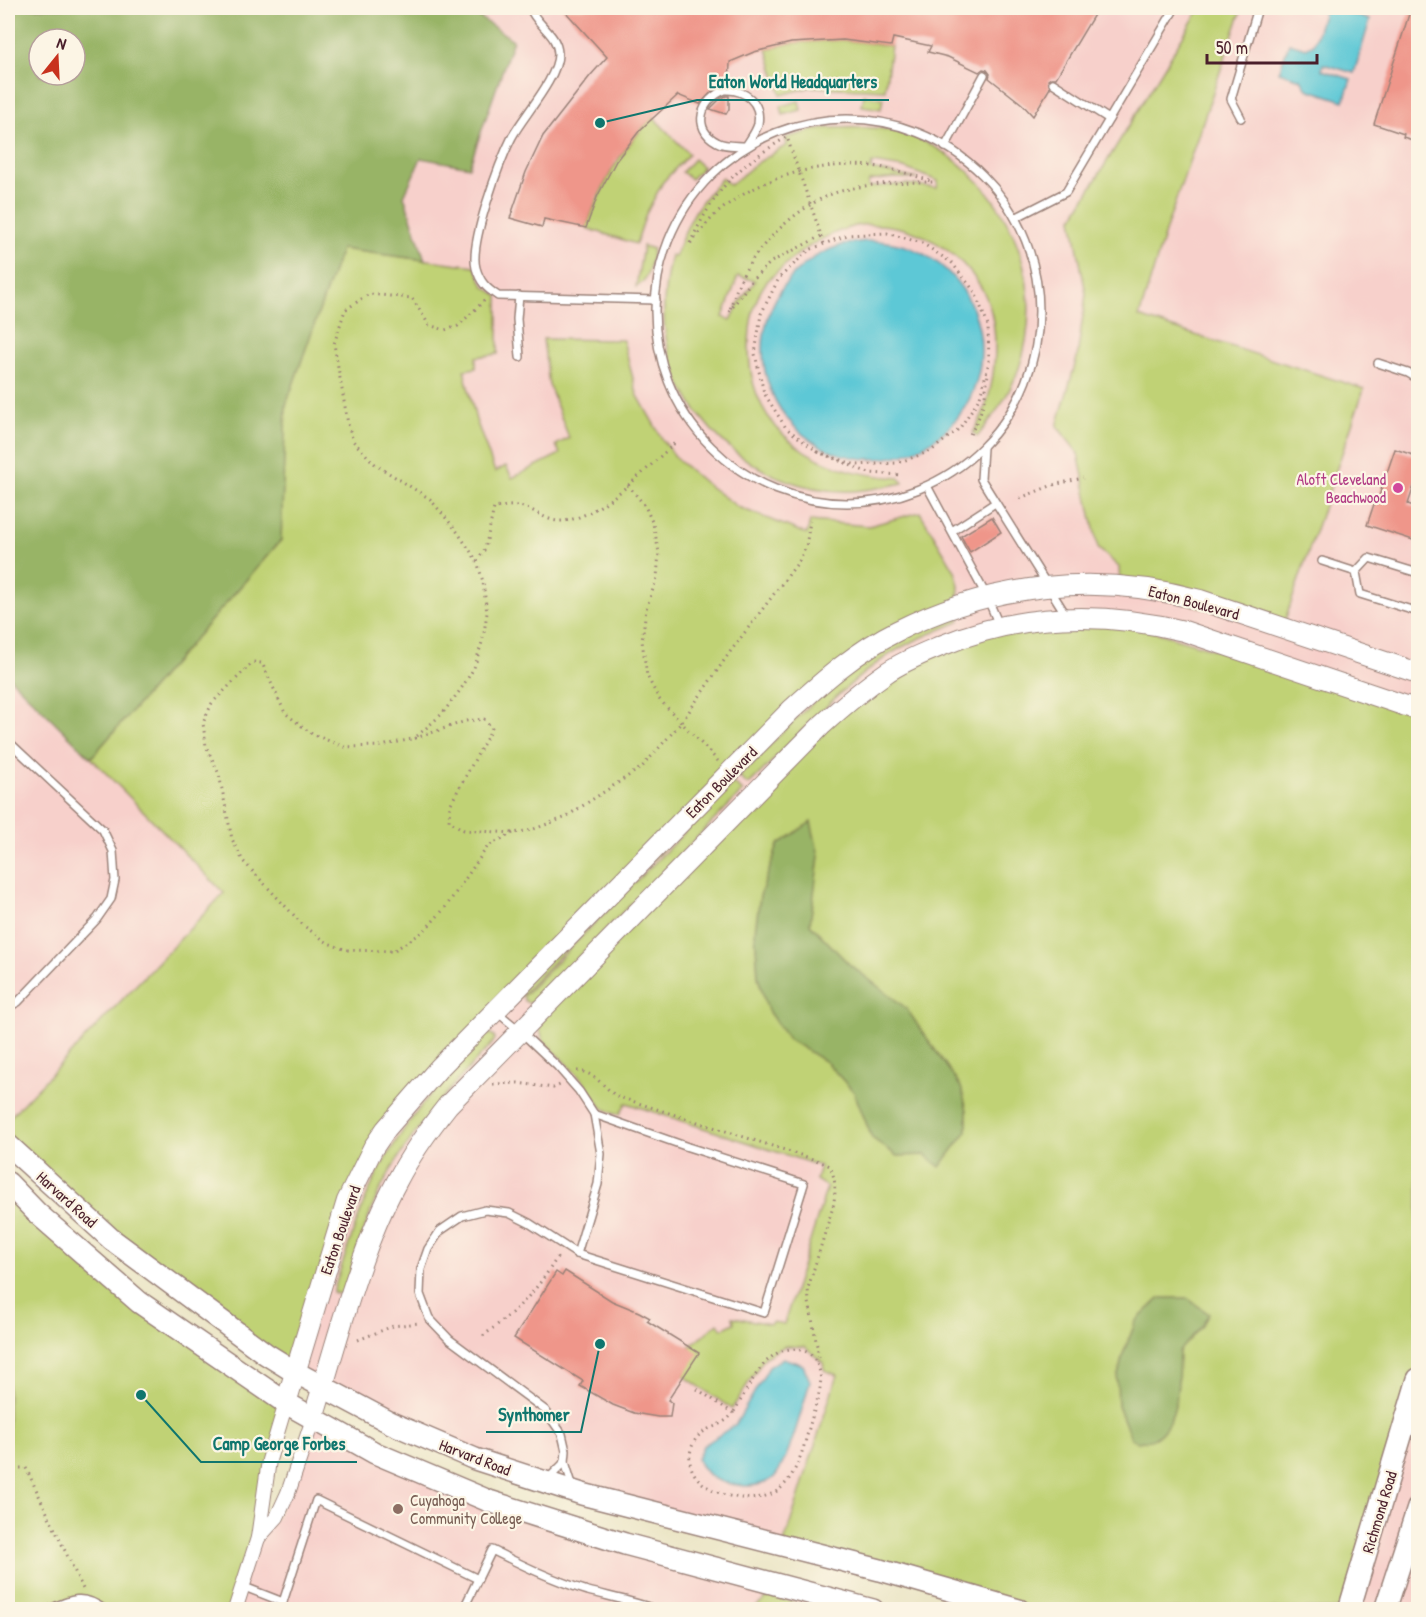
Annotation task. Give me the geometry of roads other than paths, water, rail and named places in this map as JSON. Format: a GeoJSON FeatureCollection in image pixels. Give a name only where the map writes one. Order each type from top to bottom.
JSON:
{"type":"FeatureCollection","features":[{"type":"Feature","properties":{"kind":"main road","name":"Harvard Road"},"geometry":{"type":"LineString","coordinates":[[8,1145],[111,1239],[266,1354],[391,1423],[475,1459],[575,1492],[880,1570],[1019,1610]]}},
{"type":"Feature","properties":{"kind":"main road","name":"Harvard Road"},"geometry":{"type":"LineString","coordinates":[[8,1183],[38,1214],[139,1302],[286,1403],[375,1453],[489,1501],[625,1544],[873,1610]]}},
{"type":"Feature","properties":{"kind":"main road","name":"Richmond Road"},"geometry":{"type":"LineString","coordinates":[[1349,1610],[1419,1379]]}},
{"type":"Feature","properties":{"kind":"main road"},"geometry":{"type":"LineString","coordinates":[[1385,1610],[1419,1508]]}},
{"type":"Feature","properties":{"kind":"street","name":"Eaton Boulevard"},"geometry":{"type":"LineString","coordinates":[[286,1403],[347,1201],[373,1148],[397,1115],[495,1011],[791,710],[837,670],[895,632],[927,617],[998,593],[1047,587],[1105,584],[1169,592],[1419,673]]}},
{"type":"Feature","properties":{"kind":"street","name":"Eaton Boulevard"},"geometry":{"type":"LineString","coordinates":[[313,1419],[365,1252],[396,1183],[428,1131],[448,1105],[822,724],[852,698],[888,672],[926,652],[962,637],[1000,626],[1038,619],[1108,618],[1151,623],[1184,631],[1419,710]]}},
{"type":"Feature","properties":{"kind":"street"},"geometry":{"type":"LineString","coordinates":[[234,1610],[258,1538],[270,1460],[286,1403]]}},
{"type":"Feature","properties":{"kind":"street"},"geometry":{"type":"LineString","coordinates":[[258,1538],[277,1517],[288,1493],[313,1419]]}},
{"type":"Feature","properties":{"kind":"lane"},"geometry":{"type":"LineString","coordinates":[[530,8],[554,39],[558,52],[557,66],[513,136],[492,184],[477,242],[475,266],[484,286],[498,296],[656,300]]}},
{"type":"Feature","properties":{"kind":"lane"},"geometry":{"type":"LineString","coordinates":[[1017,218],[1066,192],[1175,8]]}},
{"type":"Feature","properties":{"kind":"lane"},"geometry":{"type":"LineString","coordinates":[[1241,118],[1231,99],[1258,8]]}},
{"type":"Feature","properties":{"kind":"lane"},"geometry":{"type":"LineString","coordinates":[[945,147],[984,75]]}},
{"type":"Feature","properties":{"kind":"lane"},"geometry":{"type":"LineString","coordinates":[[1053,83],[1108,119]]}},
{"type":"Feature","properties":{"kind":"lane"},"geometry":{"type":"LineString","coordinates":[[725,90],[742,92],[755,104],[758,121],[756,130],[746,146],[716,142],[704,127],[704,108],[708,100],[716,93],[725,90]]}},
{"type":"Feature","properties":{"kind":"lane"},"geometry":{"type":"LineString","coordinates":[[866,118],[926,134],[978,168],[1017,218],[1038,276],[1039,338],[1020,398],[983,448],[957,470],[911,493],[869,501],[824,502],[772,488],[727,461],[690,423],[666,376],[654,325],[657,272],[675,222],[705,179],[746,146],[804,122],[866,118]]}},
{"type":"Feature","properties":{"kind":"lane"},"geometry":{"type":"LineString","coordinates":[[519,296],[517,320],[520,357]]}},
{"type":"Feature","properties":{"kind":"lane"},"geometry":{"type":"LineString","coordinates":[[1378,363],[1419,379]]}},
{"type":"Feature","properties":{"kind":"lane"},"geometry":{"type":"LineString","coordinates":[[983,448],[981,479],[1068,617]]}},
{"type":"Feature","properties":{"kind":"lane"},"geometry":{"type":"LineString","coordinates":[[927,486],[987,597],[1000,626]]}},
{"type":"Feature","properties":{"kind":"lane"},"geometry":{"type":"LineString","coordinates":[[952,531],[995,503]]}},
{"type":"Feature","properties":{"kind":"lane"},"geometry":{"type":"LineString","coordinates":[[1356,572],[1369,558],[1419,573]]}},
{"type":"Feature","properties":{"kind":"lane"},"geometry":{"type":"LineString","coordinates":[[1322,561],[1356,572]]}},
{"type":"Feature","properties":{"kind":"lane"},"geometry":{"type":"LineString","coordinates":[[1356,572],[1360,594],[1419,612]]}},
{"type":"Feature","properties":{"kind":"lane"},"geometry":{"type":"LineString","coordinates":[[8,741],[103,830],[113,851],[115,880],[111,899],[97,919],[18,1002],[8,1007]]}},
{"type":"Feature","properties":{"kind":"lane"},"geometry":{"type":"LineString","coordinates":[[495,1011],[520,1030],[574,1085],[594,1114],[601,1154],[598,1184],[577,1254]]}},
{"type":"Feature","properties":{"kind":"lane"},"geometry":{"type":"LineString","coordinates":[[575,1492],[565,1462],[566,1451],[562,1434],[545,1410],[449,1339],[429,1318],[420,1294],[421,1269],[428,1249],[440,1231],[462,1216],[485,1210],[509,1213],[577,1254],[764,1313],[804,1184],[706,1154],[594,1114]]}},
{"type":"Feature","properties":{"kind":"lane"},"geometry":{"type":"LineString","coordinates":[[546,1482],[565,1462]]}},
{"type":"Feature","properties":{"kind":"lane"},"geometry":{"type":"LineString","coordinates":[[280,1610],[316,1500],[478,1579]]}},
{"type":"Feature","properties":{"kind":"lane"},"geometry":{"type":"LineString","coordinates":[[463,1610],[492,1551],[548,1577],[589,1591],[637,1602],[657,1610]]}},
{"type":"Feature","properties":{"kind":"lane"},"geometry":{"type":"LineString","coordinates":[[242,1586],[283,1602]]}},
{"type":"Feature","properties":{"kind":"lane"},"geometry":{"type":"LineString","coordinates":[[48,1610],[75,1598],[88,1600],[105,1610]]}},
{"type":"Feature","properties":{"kind":"water"},"geometry":{"type":"Polygon","coordinates":[[[1325,8],[1334,8],[1370,20],[1354,73],[1323,64],[1322,70],[1351,79],[1344,101],[1307,89],[1301,79],[1279,72],[1289,43],[1306,48],[1314,44],[1325,8]]]}},
{"type":"Feature","properties":{"kind":"water"},"geometry":{"type":"Polygon","coordinates":[[[872,241],[893,243],[914,249],[932,259],[949,273],[963,290],[973,308],[979,329],[981,350],[979,371],[973,392],[963,410],[949,427],[932,441],[914,451],[893,457],[872,459],[851,457],[830,451],[812,441],[795,427],[781,410],[771,392],[765,371],[763,350],[765,329],[771,308],[781,290],[795,273],[812,259],[830,249],[851,243],[872,241]]]}},
{"type":"Feature","properties":{"kind":"water"},"geometry":{"type":"Polygon","coordinates":[[[783,1358],[803,1365],[810,1381],[794,1434],[778,1472],[768,1481],[750,1486],[729,1484],[713,1478],[697,1459],[703,1446],[736,1424],[769,1367],[783,1358]]]}},
{"type":"Feature","properties":{"kind":"place","name":"Eaton World Headquarters"},"geometry":{"type":"Point","coordinates":[600,123]}},
{"type":"Feature","properties":{"kind":"place","name":"Aloft Cleveland Beachwood"},"geometry":{"type":"Point","coordinates":[1398,488]}},
{"type":"Feature","properties":{"kind":"place","name":"Synthomer"},"geometry":{"type":"Point","coordinates":[600,1344]}},
{"type":"Feature","properties":{"kind":"place","name":"Camp George Forbes"},"geometry":{"type":"Point","coordinates":[141,1395]}},
{"type":"Feature","properties":{"kind":"place","name":"Cuyahoga Community College"},"geometry":{"type":"Point","coordinates":[398,1509]}}]}
